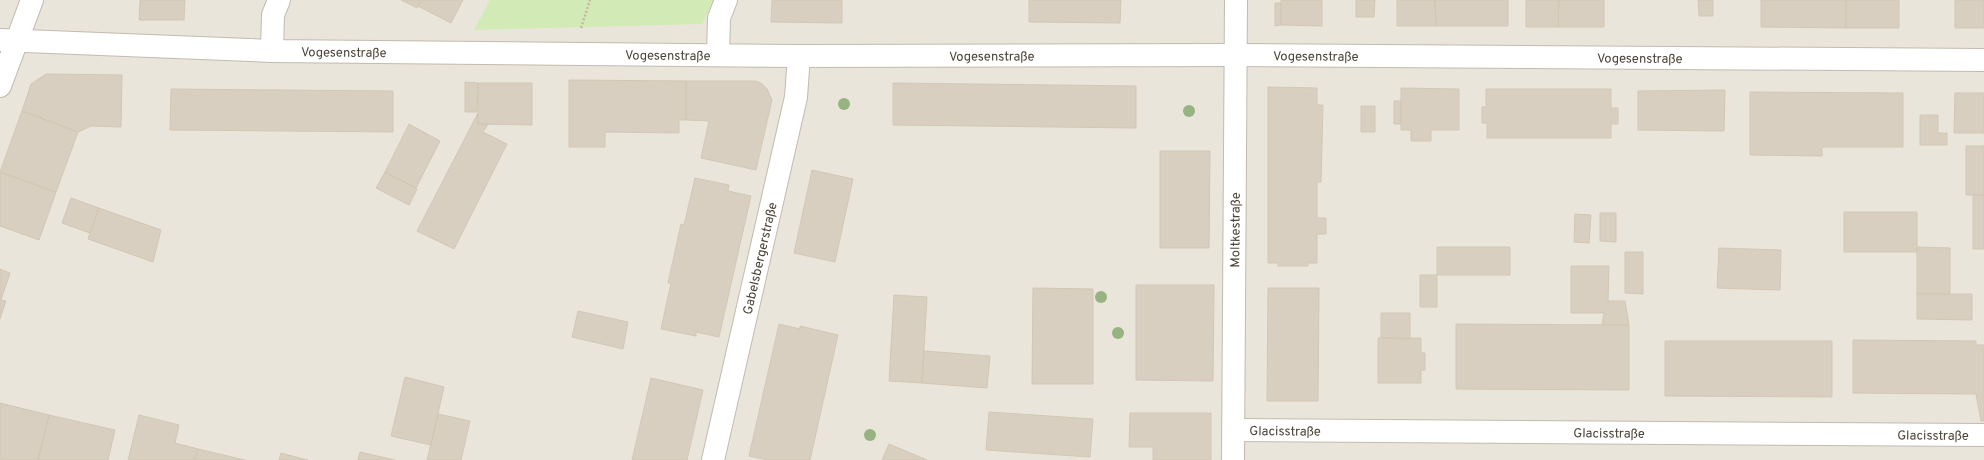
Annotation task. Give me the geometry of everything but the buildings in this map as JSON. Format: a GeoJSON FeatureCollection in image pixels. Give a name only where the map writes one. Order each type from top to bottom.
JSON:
{"type":"FeatureCollection","features":[{"type":"Feature","properties":{"kind":"street"},"geometry":{"type":"LineString","coordinates":[[0,86],[8,41],[32,0]]}},
{"type":"Feature","properties":{"kind":"street"},"geometry":{"type":"LineString","coordinates":[[272,51],[273,15],[279,0]]}},
{"type":"Feature","properties":{"kind":"street"},"geometry":{"type":"LineString","coordinates":[[718,54],[719,18],[726,0]]}},
{"type":"Feature","properties":{"kind":"street","name":"Moltkestraße"},"geometry":{"type":"LineString","coordinates":[[1233,460],[1236,0]]}},
{"type":"Feature","properties":{"kind":"street","name":"Vogesenstraße"},"geometry":{"type":"LineString","coordinates":[[8,41],[272,51],[718,54],[799,56],[1236,54],[1984,60]]}},
{"type":"Feature","properties":{"kind":"street","name":"Gabelsbergerstraße"},"geometry":{"type":"LineString","coordinates":[[713,460],[796,98],[799,56]]}},
{"type":"Feature","properties":{"kind":"street","name":"Glacisstraße"},"geometry":{"type":"LineString","coordinates":[[1234,430],[1984,435]]}},
{"type":"Feature","properties":{"kind":"shaded area"},"geometry":{"type":"Polygon","coordinates":[[[0,0],[1984,0],[1984,460],[0,460],[0,0]]]}},
{"type":"Feature","properties":{"kind":"green space"},"geometry":{"type":"Polygon","coordinates":[[[490,0],[714,0],[702,24],[474,30],[490,0]]]}}]}
